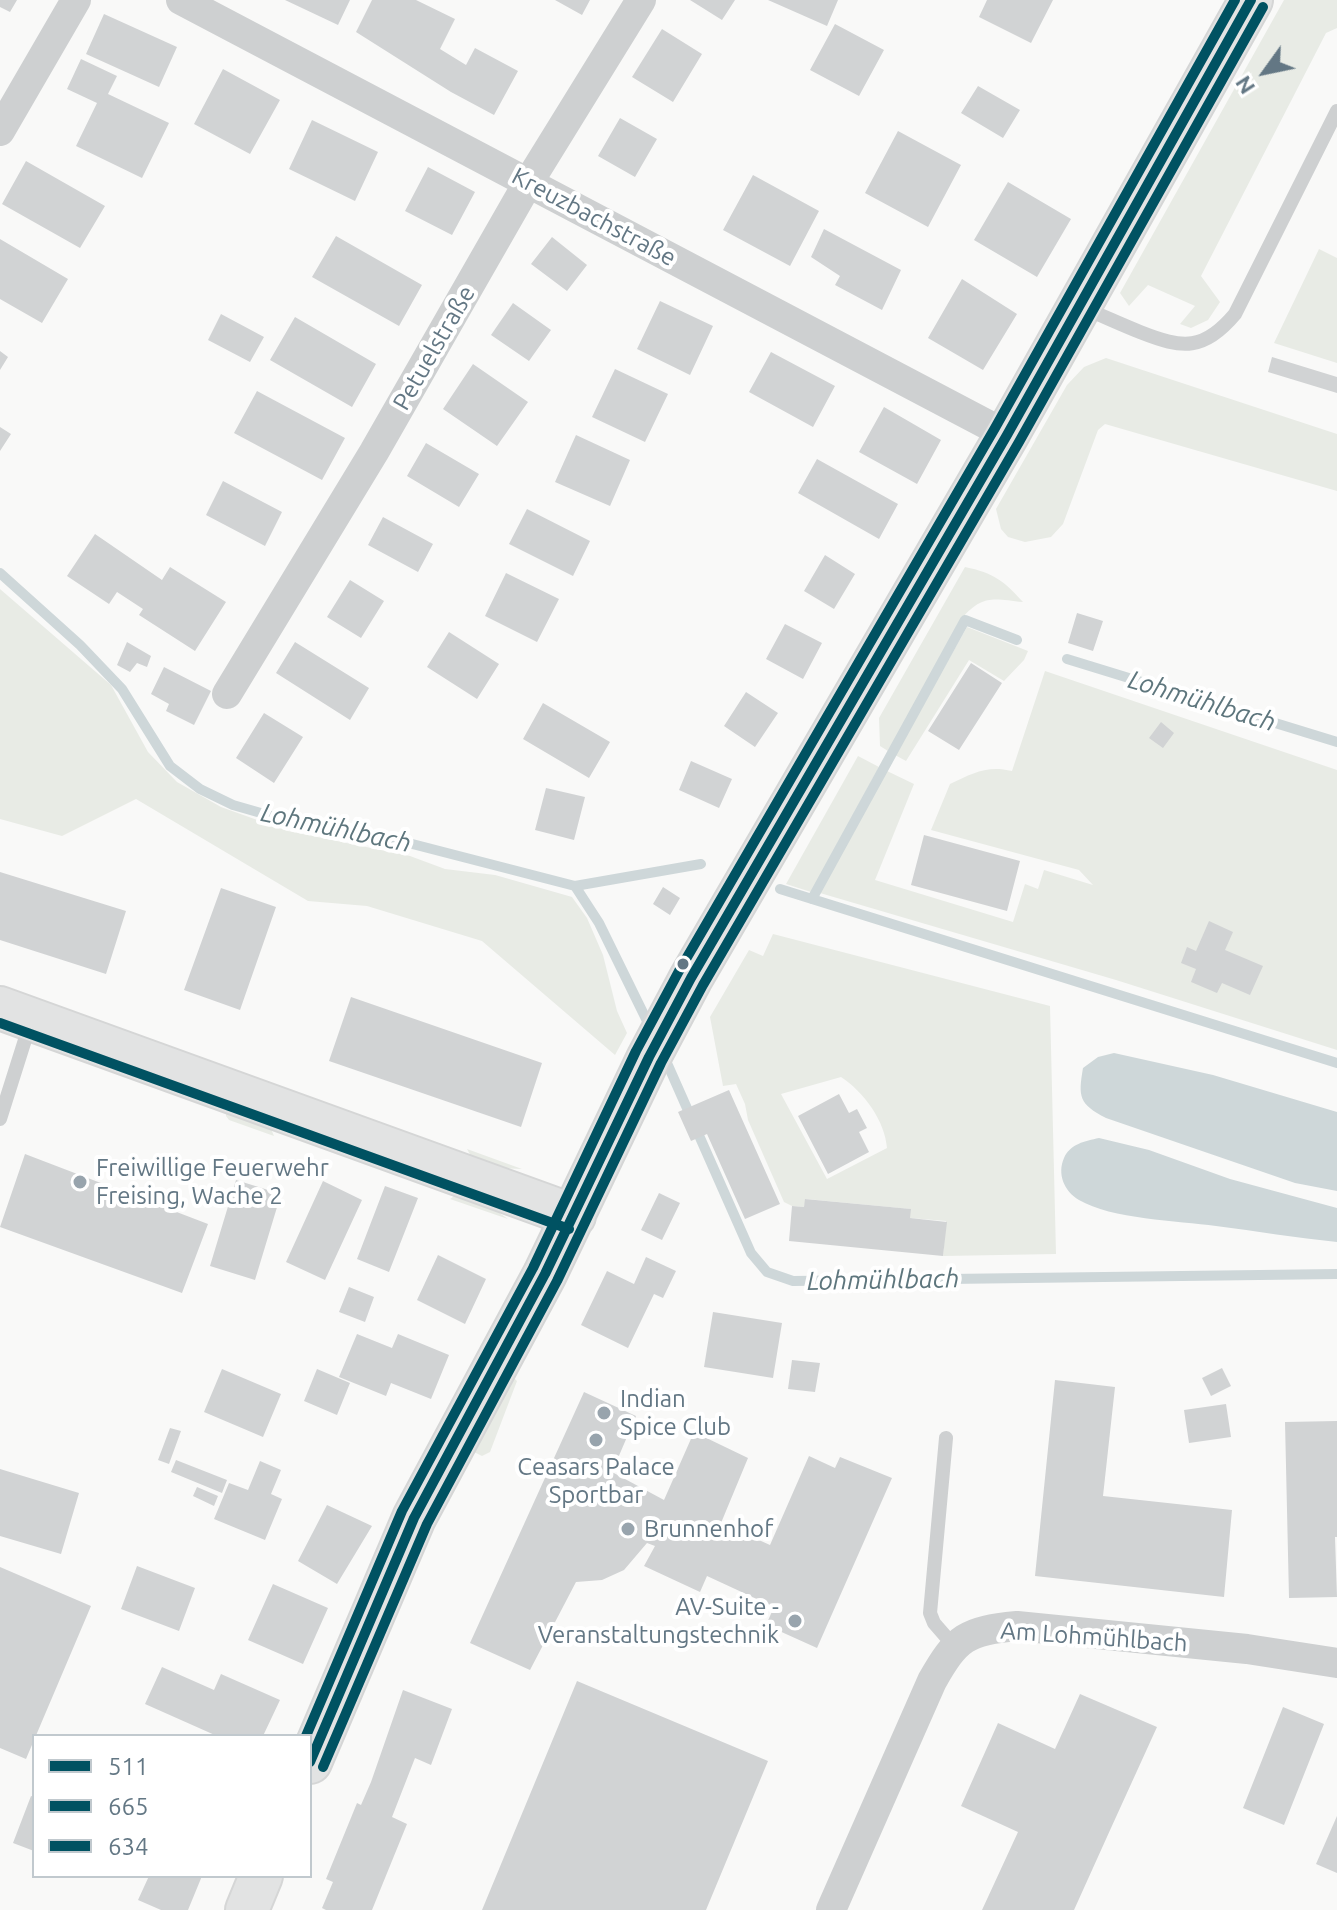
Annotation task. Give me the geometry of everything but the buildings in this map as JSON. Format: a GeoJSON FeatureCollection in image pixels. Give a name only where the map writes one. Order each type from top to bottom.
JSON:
{"type":"FeatureCollection","features":[{"type":"Feature","properties":{"kind":"street"},"geometry":{"type":"LineString","coordinates":[[0,131],[76,0]]}},
{"type":"Feature","properties":{"kind":"street","name":"Kreuzbachstraße"},"geometry":{"type":"LineString","coordinates":[[181,0],[1007,435]]}},
{"type":"Feature","properties":{"kind":"street","name":"Petuelstraße"},"geometry":{"type":"LineString","coordinates":[[227,694],[379,444],[528,183],[641,0]]}},
{"type":"Feature","properties":{"kind":"street"},"geometry":{"type":"LineString","coordinates":[[312,1757],[414,1518],[574,1216],[649,1057],[760,857],[1007,435],[1251,0]]}},
{"type":"Feature","properties":{"kind":"street"},"geometry":{"type":"LineString","coordinates":[[16,1014],[574,1216]]}},
{"type":"Feature","properties":{"kind":"street","name":"Am Lohmühlbach"},"geometry":{"type":"LineString","coordinates":[[954,1646],[987,1629],[1017,1626],[1247,1649],[1337,1663]]}},
{"type":"Feature","properties":{"kind":"street"},"geometry":{"type":"LineString","coordinates":[[831,1910],[932,1681],[954,1646]]}},
{"type":"Feature","properties":{"kind":"street"},"geometry":{"type":"LineString","coordinates":[[247,1910],[260,1878]]}},
{"type":"Feature","properties":{"kind":"lane"},"geometry":{"type":"LineString","coordinates":[[1079,307],[1168,343],[1193,344],[1216,334],[1235,314],[1337,111]]}},
{"type":"Feature","properties":{"kind":"lane"},"geometry":{"type":"LineString","coordinates":[[0,1119],[16,1014]]}},
{"type":"Feature","properties":{"kind":"lane"},"geometry":{"type":"LineString","coordinates":[[946,1438],[930,1613],[934,1623],[954,1646]]}},
{"type":"Feature","properties":{"kind":"shaded area"},"geometry":{"type":"Polygon","coordinates":[[[1284,0],[1337,0],[1337,28],[1326,33],[1201,276],[1220,302],[1208,320],[1191,328],[1180,324],[1195,306],[1148,285],[1129,306],[1120,293],[1284,0]]]}},
{"type":"Feature","properties":{"kind":"shaded area"},"geometry":{"type":"Polygon","coordinates":[[[1319,249],[1337,258],[1337,363],[1274,343],[1319,249]]]}},
{"type":"Feature","properties":{"kind":"shaded area"},"geometry":{"type":"Polygon","coordinates":[[[1106,358],[1337,434],[1337,491],[1105,424],[1098,430],[1063,524],[1051,537],[1025,542],[1008,537],[1001,529],[996,509],[1067,385],[1084,367],[1106,358]]]}},
{"type":"Feature","properties":{"kind":"shaded area"},"geometry":{"type":"Polygon","coordinates":[[[965,567],[998,579],[1023,602],[996,599],[969,610],[888,751],[880,746],[879,718],[965,567]]]}},
{"type":"Feature","properties":{"kind":"shaded area"},"geometry":{"type":"Polygon","coordinates":[[[0,589],[111,685],[148,752],[177,782],[221,807],[288,831],[410,856],[445,869],[495,875],[572,897],[587,918],[603,955],[617,1011],[627,1033],[615,1055],[482,941],[367,906],[308,901],[136,799],[62,836],[0,819],[0,589]]]}},
{"type":"Feature","properties":{"kind":"shaded area"},"geometry":{"type":"Polygon","coordinates":[[[967,627],[1028,651],[1024,660],[1004,681],[969,660],[906,761],[895,755],[967,627]]]}},
{"type":"Feature","properties":{"kind":"shaded area"},"geometry":{"type":"Polygon","coordinates":[[[1045,671],[1337,770],[1337,1050],[1116,980],[820,893],[887,771],[914,784],[875,880],[1013,922],[1025,884],[1038,889],[1044,870],[1093,885],[1079,870],[931,830],[950,784],[987,770],[1012,771],[1045,671]]]}},
{"type":"Feature","properties":{"kind":"shaded area"},"geometry":{"type":"Polygon","coordinates":[[[858,756],[879,767],[811,892],[786,884],[858,756]]]}},
{"type":"Feature","properties":{"kind":"shaded area"},"geometry":{"type":"Polygon","coordinates":[[[773,934],[1050,1006],[1056,1254],[943,1256],[946,1221],[910,1218],[910,1209],[806,1199],[804,1207],[784,1202],[748,1120],[736,1084],[723,1086],[710,1017],[749,950],[763,956],[773,934]],[[841,1077],[781,1094],[827,1179],[887,1148],[878,1118],[841,1077]]]}},
{"type":"Feature","properties":{"kind":"shaded area"},"geometry":{"type":"Polygon","coordinates":[[[1114,1053],[1213,1075],[1337,1112],[1337,1191],[1295,1183],[1097,1113],[1082,1099],[1083,1068],[1098,1057],[1114,1053]]]}},
{"type":"Feature","properties":{"kind":"shaded area"},"geometry":{"type":"Polygon","coordinates":[[[226,1108],[269,1124],[274,1136],[229,1120],[226,1108]]]}},
{"type":"Feature","properties":{"kind":"shaded area"},"geometry":{"type":"Polygon","coordinates":[[[1099,1138],[1149,1150],[1230,1179],[1337,1208],[1337,1242],[1145,1218],[1109,1211],[1079,1200],[1063,1182],[1062,1164],[1074,1146],[1099,1138]]]}},
{"type":"Feature","properties":{"kind":"shaded area"},"geometry":{"type":"Polygon","coordinates":[[[467,1149],[522,1169],[498,1168],[473,1160],[467,1149]]]}},
{"type":"Feature","properties":{"kind":"shaded area"},"geometry":{"type":"Polygon","coordinates":[[[460,1192],[488,1205],[508,1219],[450,1199],[460,1192]]]}},
{"type":"Feature","properties":{"kind":"shaded area"},"geometry":{"type":"Polygon","coordinates":[[[514,1378],[517,1381],[490,1452],[482,1456],[470,1450],[514,1378]]]}},
{"type":"Feature","properties":{"kind":"waterway","name":"Lohmühlbach"},"geometry":{"type":"LineString","coordinates":[[0,573],[80,645],[122,689],[170,766],[200,789],[233,805],[327,832],[393,839],[575,886],[599,923],[651,1029]]}},
{"type":"Feature","properties":{"kind":"waterway","name":"Lohmühlbach"},"geometry":{"type":"LineString","coordinates":[[812,899],[965,620],[1017,640]]}},
{"type":"Feature","properties":{"kind":"waterway","name":"Lohmühlbach"},"geometry":{"type":"LineString","coordinates":[[1067,659],[1337,742]]}},
{"type":"Feature","properties":{"kind":"waterway","name":"Lohmühlbach"},"geometry":{"type":"LineString","coordinates":[[575,886],[701,864]]}},
{"type":"Feature","properties":{"kind":"waterway","name":"Lohmühlbach"},"geometry":{"type":"LineString","coordinates":[[780,889],[1337,1063]]}},
{"type":"Feature","properties":{"kind":"waterway","name":"Lohmühlbach"},"geometry":{"type":"LineString","coordinates":[[663,1054],[751,1253],[767,1272],[793,1281],[1337,1274]]}},
{"type":"Feature","properties":{"kind":"transit line","name":"634"},"geometry":{"type":"LineString","coordinates":[[307,1734],[402,1511],[533,1268],[636,1051],[679,971],[995,428],[1235,0]]}},
{"type":"Feature","properties":{"kind":"transit line","name":"511"},"geometry":{"type":"LineString","coordinates":[[312,1757],[414,1518],[545,1274],[649,1057],[691,978],[1007,435],[1251,0]]}},
{"type":"Feature","properties":{"kind":"transit line","name":"665"},"geometry":{"type":"LineString","coordinates":[[323,1767],[427,1524],[557,1281],[661,1063],[703,985],[1019,442],[1263,7]]}},
{"type":"Feature","properties":{"kind":"transit line","name":"665"},"geometry":{"type":"LineString","coordinates":[[0,1023],[569,1229]]}},
{"type":"Feature","properties":{"kind":"place","name":"Freiwillige Feuerwehr Freising, Wache 2"},"geometry":{"type":"Point","coordinates":[80,1182]}},
{"type":"Feature","properties":{"kind":"place","name":"Indian Spice Club"},"geometry":{"type":"Point","coordinates":[604,1413]}},
{"type":"Feature","properties":{"kind":"place","name":"Ceasars Palace Sportbar"},"geometry":{"type":"Point","coordinates":[596,1440]}},
{"type":"Feature","properties":{"kind":"place","name":"Brunnenhof"},"geometry":{"type":"Point","coordinates":[628,1529]}},
{"type":"Feature","properties":{"kind":"place","name":"AV-Suite - Veranstaltungstechnik"},"geometry":{"type":"Point","coordinates":[795,1621]}}]}
